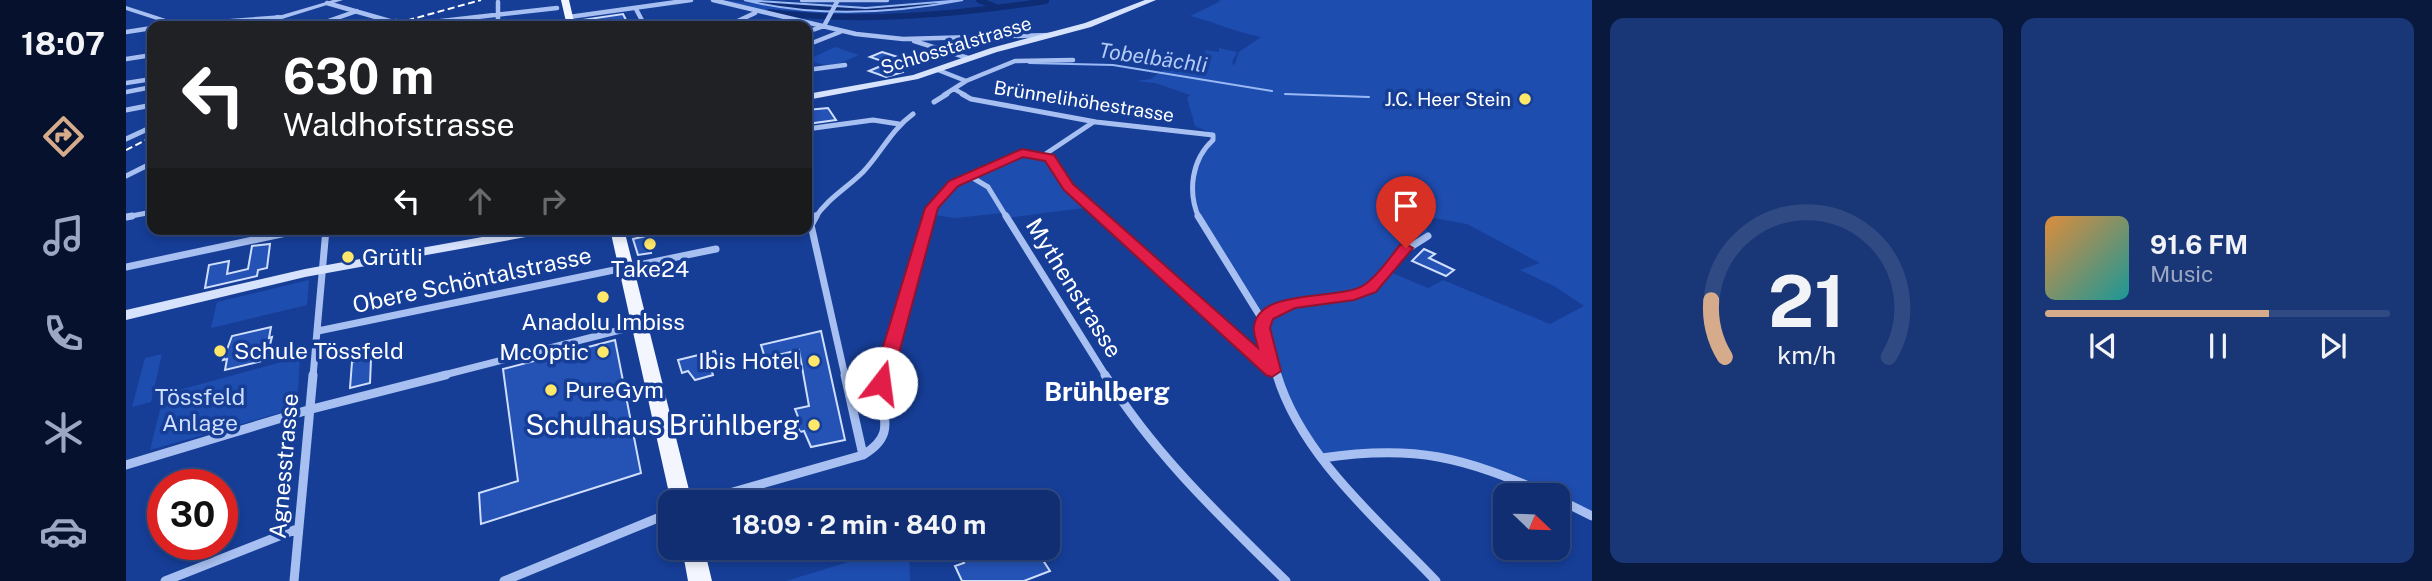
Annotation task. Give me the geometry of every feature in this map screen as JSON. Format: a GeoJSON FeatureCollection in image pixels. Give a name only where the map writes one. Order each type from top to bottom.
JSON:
{"type":"FeatureCollection","features":[{"type":"Feature","properties":{"kind":"main road"},"geometry":{"type":"LineString","coordinates":[[565,0],[573,20]]}},
{"type":"Feature","properties":{"kind":"main road","name":"Schlosstalstrasse"},"geometry":{"type":"LineString","coordinates":[[812,96],[878,86],[938,70],[968,58],[1100,21],[1152,0]]}},
{"type":"Feature","properties":{"kind":"main road"},"geometry":{"type":"LineString","coordinates":[[126,315],[322,270],[515,235]]}},
{"type":"Feature","properties":{"kind":"main road"},"geometry":{"type":"LineString","coordinates":[[618,235],[679,490]]}},
{"type":"Feature","properties":{"kind":"main road"},"geometry":{"type":"LineString","coordinates":[[695,560],[701,581]]}},
{"type":"Feature","properties":{"kind":"street"},"geometry":{"type":"LineString","coordinates":[[270,21],[340,0]]}},
{"type":"Feature","properties":{"kind":"street"},"geometry":{"type":"LineString","coordinates":[[573,20],[691,0]]}},
{"type":"Feature","properties":{"kind":"street"},"geometry":{"type":"LineString","coordinates":[[713,0],[791,21]]}},
{"type":"Feature","properties":{"kind":"street"},"geometry":{"type":"LineString","coordinates":[[802,0],[887,0]]}},
{"type":"Feature","properties":{"kind":"street"},"geometry":{"type":"LineString","coordinates":[[812,31],[822,28],[830,18],[837,1]]}},
{"type":"Feature","properties":{"kind":"street"},"geometry":{"type":"LineString","coordinates":[[498,2],[498,21]]}},
{"type":"Feature","properties":{"kind":"street"},"geometry":{"type":"LineString","coordinates":[[327,3],[396,21]]}},
{"type":"Feature","properties":{"kind":"street"},"geometry":{"type":"LineString","coordinates":[[126,8],[164,21]]}},
{"type":"Feature","properties":{"kind":"street"},"geometry":{"type":"LineString","coordinates":[[445,21],[557,8]]}},
{"type":"Feature","properties":{"kind":"street"},"geometry":{"type":"LineString","coordinates":[[636,9],[642,21]]}},
{"type":"Feature","properties":{"kind":"street"},"geometry":{"type":"LineString","coordinates":[[329,21],[358,11]]}},
{"type":"Feature","properties":{"kind":"street"},"geometry":{"type":"LineString","coordinates":[[738,21],[755,13]]}},
{"type":"Feature","properties":{"kind":"street"},"geometry":{"type":"LineString","coordinates":[[229,21],[282,17]]}},
{"type":"Feature","properties":{"kind":"street"},"geometry":{"type":"LineString","coordinates":[[812,26],[903,39],[1051,35]]}},
{"type":"Feature","properties":{"kind":"street"},"geometry":{"type":"LineString","coordinates":[[126,32],[147,29]]}},
{"type":"Feature","properties":{"kind":"street"},"geometry":{"type":"LineString","coordinates":[[812,43],[841,32]]}},
{"type":"Feature","properties":{"kind":"street"},"geometry":{"type":"LineString","coordinates":[[903,39],[968,58]]}},
{"type":"Feature","properties":{"kind":"street"},"geometry":{"type":"LineString","coordinates":[[126,59],[147,56]]}},
{"type":"Feature","properties":{"kind":"street"},"geometry":{"type":"LineString","coordinates":[[933,102],[966,81],[1015,61],[1073,60]]}},
{"type":"Feature","properties":{"kind":"street"},"geometry":{"type":"LineString","coordinates":[[812,69],[845,65]]}},
{"type":"Feature","properties":{"kind":"street"},"geometry":{"type":"LineString","coordinates":[[938,70],[966,81]]}},
{"type":"Feature","properties":{"kind":"street"},"geometry":{"type":"LineString","coordinates":[[126,83],[147,80]]}},
{"type":"Feature","properties":{"kind":"street"},"geometry":{"type":"LineString","coordinates":[[126,92],[147,88]]}},
{"type":"Feature","properties":{"kind":"street","name":"Brünnelihöhestrasse"},"geometry":{"type":"LineString","coordinates":[[954,89],[971,99],[1096,122],[1213,135],[1213,140],[1199,153],[1193,169],[1197,214],[1263,321]]}},
{"type":"Feature","properties":{"kind":"street"},"geometry":{"type":"LineString","coordinates":[[126,110],[147,106]]}},
{"type":"Feature","properties":{"kind":"street"},"geometry":{"type":"LineString","coordinates":[[812,223],[821,208],[864,171],[898,124],[913,114]]}},
{"type":"Feature","properties":{"kind":"street"},"geometry":{"type":"LineString","coordinates":[[812,128],[873,120],[898,124]]}},
{"type":"Feature","properties":{"kind":"street"},"geometry":{"type":"LineString","coordinates":[[1044,155],[1083,126],[1096,122]]}},
{"type":"Feature","properties":{"kind":"street"},"geometry":{"type":"LineString","coordinates":[[126,134],[145,130]]}},
{"type":"Feature","properties":{"kind":"street"},"geometry":{"type":"LineString","coordinates":[[126,139],[145,130]]}},
{"type":"Feature","properties":{"kind":"street"},"geometry":{"type":"LineString","coordinates":[[740,490],[863,455],[880,445],[887,431],[881,400],[881,383],[928,214],[944,192],[968,175],[1022,153],[1044,155],[1053,162],[1068,187],[1272,371]]}},
{"type":"Feature","properties":{"kind":"street"},"geometry":{"type":"LineString","coordinates":[[126,176],[147,166]]}},
{"type":"Feature","properties":{"kind":"street","name":"Mythenstrasse"},"geometry":{"type":"LineString","coordinates":[[968,175],[988,187],[1131,417],[1179,475],[1286,581]]}},
{"type":"Feature","properties":{"kind":"street"},"geometry":{"type":"LineString","coordinates":[[126,217],[147,213]]}},
{"type":"Feature","properties":{"kind":"street"},"geometry":{"type":"LineString","coordinates":[[812,229],[863,455]]}},
{"type":"Feature","properties":{"kind":"street"},"geometry":{"type":"LineString","coordinates":[[126,267],[277,235]]}},
{"type":"Feature","properties":{"kind":"street","name":"Agnesstrasse"},"geometry":{"type":"LineString","coordinates":[[294,581],[325,235]]}},
{"type":"Feature","properties":{"kind":"street"},"geometry":{"type":"LineString","coordinates":[[1428,236],[1406,248],[1390,262],[1370,289],[1354,295],[1291,303],[1272,312],[1263,321],[1272,371],[1301,428],[1322,458],[1436,581]]}},
{"type":"Feature","properties":{"kind":"street","name":"Obere Schöntalstrasse"},"geometry":{"type":"LineString","coordinates":[[318,331],[716,249]]}},
{"type":"Feature","properties":{"kind":"street"},"geometry":{"type":"LineString","coordinates":[[126,464],[308,410],[640,325]]}},
{"type":"Feature","properties":{"kind":"street"},"geometry":{"type":"LineString","coordinates":[[1322,458],[1370,449],[1452,456],[1485,466],[1523,483]]}},
{"type":"Feature","properties":{"kind":"street"},"geometry":{"type":"LineString","coordinates":[[1570,505],[1592,516]]}},
{"type":"Feature","properties":{"kind":"street"},"geometry":{"type":"LineString","coordinates":[[504,581],[658,518]]}},
{"type":"Feature","properties":{"kind":"street"},"geometry":{"type":"LineString","coordinates":[[165,581],[297,529]]}},
{"type":"Feature","properties":{"kind":"green space"},"geometry":{"type":"Polygon","coordinates":[[[725,0],[812,11],[861,13],[828,15],[826,18],[769,12],[725,0]]]}},
{"type":"Feature","properties":{"kind":"green space"},"geometry":{"type":"Polygon","coordinates":[[[1218,0],[1592,0],[1592,516],[1570,502],[1570,483],[1519,483],[1452,456],[1322,458],[1283,386],[1263,321],[1197,214],[1193,168],[1199,153],[1213,140],[1212,133],[1195,126],[1187,98],[1190,95],[1155,83],[1136,81],[1151,79],[1179,58],[1199,62],[1206,50],[1219,52],[1219,48],[1237,52],[1232,62],[1234,66],[1239,52],[1261,37],[1190,16],[1221,1],[1218,0]],[[1423,216],[1428,236],[1385,270],[1428,288],[1443,280],[1550,324],[1584,306],[1554,286],[1520,270],[1540,263],[1467,224],[1423,216]]]}},
{"type":"Feature","properties":{"kind":"green space"},"geometry":{"type":"Polygon","coordinates":[[[835,47],[859,55],[834,65],[812,61],[812,58],[835,47]]]}},
{"type":"Feature","properties":{"kind":"green space"},"geometry":{"type":"Polygon","coordinates":[[[1028,155],[1048,161],[1057,181],[1091,207],[1007,218],[1003,213],[955,218],[928,214],[948,192],[972,175],[999,162],[1028,155]]]}},
{"type":"Feature","properties":{"kind":"green space"},"geometry":{"type":"Polygon","coordinates":[[[309,280],[307,305],[211,328],[217,302],[309,280]]]}},
{"type":"Feature","properties":{"kind":"green space"},"geometry":{"type":"Polygon","coordinates":[[[162,354],[151,402],[132,407],[145,358],[162,354]]]}},
{"type":"Feature","properties":{"kind":"green space","name":"Tössfeld Anlage"},"geometry":{"type":"Polygon","coordinates":[[[300,357],[297,408],[150,450],[164,394],[300,357]]]}},
{"type":"Feature","properties":{"kind":"green space"},"geometry":{"type":"Polygon","coordinates":[[[855,560],[909,560],[910,581],[786,581],[855,560]]]}},
{"type":"Feature","properties":{"kind":"shaded area"},"geometry":{"type":"Polygon","coordinates":[[[744,0],[866,8],[963,0],[881,11],[826,12],[744,0]]]}},
{"type":"Feature","properties":{"kind":"building"},"geometry":{"type":"Polygon","coordinates":[[[623,14],[626,21],[582,21],[623,14]]]}},
{"type":"Feature","properties":{"kind":"building"},"geometry":{"type":"Polygon","coordinates":[[[882,52],[898,57],[903,72],[886,77],[869,71],[888,63],[870,57],[882,52]]]}},
{"type":"Feature","properties":{"kind":"building"},"geometry":{"type":"Polygon","coordinates":[[[828,108],[836,120],[812,123],[812,110],[828,108]]]}},
{"type":"Feature","properties":{"kind":"building"},"geometry":{"type":"Polygon","coordinates":[[[646,236],[651,253],[638,255],[633,239],[646,236]]]}},
{"type":"Feature","properties":{"kind":"building"},"geometry":{"type":"Polygon","coordinates":[[[270,244],[267,268],[258,270],[257,276],[205,288],[209,265],[229,261],[227,274],[248,269],[252,246],[270,244]]]}},
{"type":"Feature","properties":{"kind":"building"},"geometry":{"type":"Polygon","coordinates":[[[1424,249],[1435,254],[1429,258],[1454,270],[1446,276],[1412,261],[1424,249]]]}},
{"type":"Feature","properties":{"kind":"building"},"geometry":{"type":"Polygon","coordinates":[[[271,327],[269,338],[272,337],[266,360],[225,370],[227,359],[223,360],[232,336],[271,327]]]}},
{"type":"Feature","properties":{"kind":"building"},"geometry":{"type":"Polygon","coordinates":[[[821,331],[845,440],[811,447],[804,431],[800,432],[796,423],[800,422],[795,409],[809,406],[799,350],[765,358],[761,345],[821,331]]]}},
{"type":"Feature","properties":{"kind":"building"},"geometry":{"type":"Polygon","coordinates":[[[615,340],[641,473],[481,524],[479,493],[518,481],[503,369],[615,340]]]}},
{"type":"Feature","properties":{"kind":"building"},"geometry":{"type":"Polygon","coordinates":[[[715,351],[719,364],[710,366],[713,375],[695,380],[688,371],[682,373],[678,360],[715,351]]]}},
{"type":"Feature","properties":{"kind":"building"},"geometry":{"type":"Polygon","coordinates":[[[371,359],[370,383],[350,388],[352,362],[371,359]]]}},
{"type":"Feature","properties":{"kind":"building"},"geometry":{"type":"Polygon","coordinates":[[[963,560],[1043,560],[1050,571],[1024,581],[962,581],[955,566],[964,563],[963,560]]]}},
{"type":"Feature","properties":{"kind":"waterway"},"geometry":{"type":"LineString","coordinates":[[979,0],[996,7]]}},
{"type":"Feature","properties":{"kind":"waterway"},"geometry":{"type":"LineString","coordinates":[[769,12],[839,17],[908,16],[1046,1]]}},
{"type":"Feature","properties":{"kind":"waterway","name":"Tobelbächli"},"geometry":{"type":"LineString","coordinates":[[1029,63],[1113,65],[1272,91]]}},
{"type":"Feature","properties":{"kind":"waterway"},"geometry":{"type":"LineString","coordinates":[[1285,94],[1369,97]]}},
{"type":"Feature","properties":{"kind":"railway"},"geometry":{"type":"LineString","coordinates":[[405,21],[481,0]]}},
{"type":"Feature","properties":{"kind":"railway"},"geometry":{"type":"LineString","coordinates":[[126,150],[147,140]]}},
{"type":"Feature","properties":{"kind":"place","name":"J.C. Heer Stein"},"geometry":{"type":"Point","coordinates":[1525,99]}},
{"type":"Feature","properties":{"kind":"place","name":"Take24"},"geometry":{"type":"Point","coordinates":[650,244]}},
{"type":"Feature","properties":{"kind":"place","name":"Grütli"},"geometry":{"type":"Point","coordinates":[348,257]}},
{"type":"Feature","properties":{"kind":"place","name":"Anadolu Imbiss"},"geometry":{"type":"Point","coordinates":[603,297]}},
{"type":"Feature","properties":{"kind":"place","name":"Schule Tössfeld"},"geometry":{"type":"Point","coordinates":[220,351]}},
{"type":"Feature","properties":{"kind":"place","name":"McOptic"},"geometry":{"type":"Point","coordinates":[603,352]}},
{"type":"Feature","properties":{"kind":"place","name":"Ibis Hotel"},"geometry":{"type":"Point","coordinates":[814,361]}},
{"type":"Feature","properties":{"kind":"place","name":"PureGym"},"geometry":{"type":"Point","coordinates":[551,390]}},
{"type":"Feature","properties":{"kind":"place","name":"Schulhaus Brühlberg"},"geometry":{"type":"Point","coordinates":[814,425]}},
{"type":"Feature","properties":{"kind":"district","name":"Brühlberg"},"geometry":{"type":"Point","coordinates":[1107,392]}},
{"type":"Feature","properties":{"kind":"route"},"geometry":{"type":"LineString","coordinates":[[881,383],[928,214],[953,183],[1022,153],[1037,153],[1049,158],[1068,187],[1175,280],[1272,371],[1270,351],[1262,328],[1266,317],[1291,303],[1362,293],[1370,289],[1390,262],[1406,248]]}}]}
